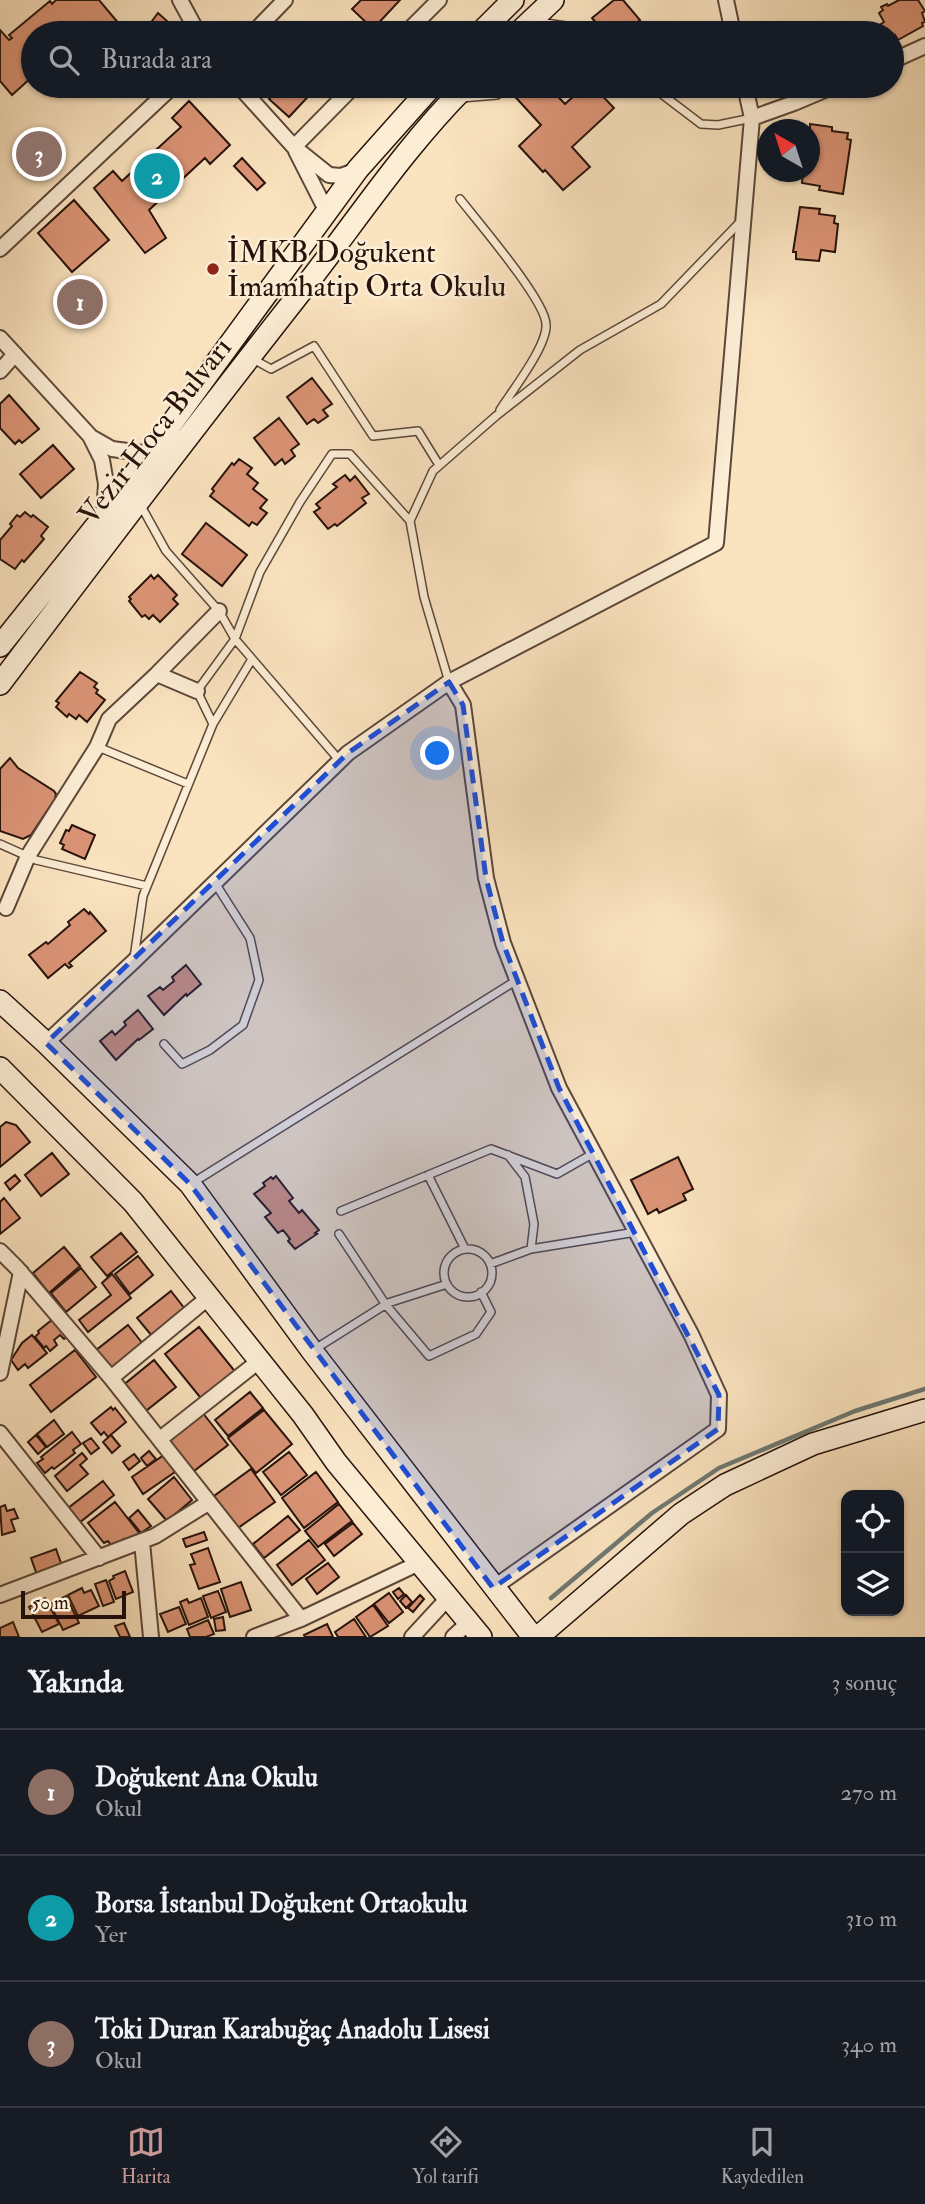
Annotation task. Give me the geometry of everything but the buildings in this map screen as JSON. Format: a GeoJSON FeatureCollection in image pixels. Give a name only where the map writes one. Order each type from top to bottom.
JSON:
{"type":"FeatureCollection","features":[{"type":"Feature","properties":{"kind":"main road"},"geometry":{"type":"LineString","coordinates":[[492,21],[513,0]]}},
{"type":"Feature","properties":{"kind":"main road"},"geometry":{"type":"LineString","coordinates":[[534,21],[548,10]]}},
{"type":"Feature","properties":{"kind":"main road","name":"Vezir Hoca Bulvarı"},"geometry":{"type":"LineString","coordinates":[[0,646],[104,516],[358,169],[421,98]]}},
{"type":"Feature","properties":{"kind":"main road","name":"Vezir Hoca Bulvarı"},"geometry":{"type":"LineString","coordinates":[[0,684],[393,169],[455,98]]}},
{"type":"Feature","properties":{"kind":"main road"},"geometry":{"type":"LineString","coordinates":[[0,1002],[46,1043],[190,1184],[312,1351],[493,1588],[535,1637],[681,1514],[725,1485],[813,1444],[925,1410]]}},
{"type":"Feature","properties":{"kind":"main road"},"geometry":{"type":"LineString","coordinates":[[3,1077],[132,1202],[303,1415],[336,1462],[448,1598],[468,1632]]}},
{"type":"Feature","properties":{"kind":"street"},"geometry":{"type":"LineString","coordinates":[[180,0],[191,21]]}},
{"type":"Feature","properties":{"kind":"street"},"geometry":{"type":"LineString","coordinates":[[265,21],[285,0]]}},
{"type":"Feature","properties":{"kind":"street"},"geometry":{"type":"LineString","coordinates":[[418,21],[439,0]]}},
{"type":"Feature","properties":{"kind":"street"},"geometry":{"type":"LineString","coordinates":[[726,0],[730,21]]}},
{"type":"Feature","properties":{"kind":"street"},"geometry":{"type":"LineString","coordinates":[[904,56],[925,46]]}},
{"type":"Feature","properties":{"kind":"street"},"geometry":{"type":"LineString","coordinates":[[0,249],[160,98]]}},
{"type":"Feature","properties":{"kind":"street"},"geometry":{"type":"LineString","coordinates":[[250,98],[294,147],[329,175],[341,176],[358,169]]}},
{"type":"Feature","properties":{"kind":"street"},"geometry":{"type":"LineString","coordinates":[[294,147],[342,98]]}},
{"type":"Feature","properties":{"kind":"street"},"geometry":{"type":"LineString","coordinates":[[46,1043],[340,761],[449,682],[716,542],[752,118],[748,98]]}},
{"type":"Feature","properties":{"kind":"street"},"geometry":{"type":"LineString","coordinates":[[752,118],[806,98]]}},
{"type":"Feature","properties":{"kind":"street"},"geometry":{"type":"LineString","coordinates":[[294,147],[327,212]]}},
{"type":"Feature","properties":{"kind":"street"},"geometry":{"type":"LineString","coordinates":[[0,338],[90,436],[102,460],[106,484],[104,516]]}},
{"type":"Feature","properties":{"kind":"street"},"geometry":{"type":"LineString","coordinates":[[0,371],[15,354]]}},
{"type":"Feature","properties":{"kind":"street"},"geometry":{"type":"LineString","coordinates":[[90,436],[112,449],[150,454]]}},
{"type":"Feature","properties":{"kind":"street"},"geometry":{"type":"LineString","coordinates":[[6,908],[28,856],[97,747],[109,719],[219,611]]}},
{"type":"Feature","properties":{"kind":"street"},"geometry":{"type":"LineString","coordinates":[[157,674],[197,691]]}},
{"type":"Feature","properties":{"kind":"street"},"geometry":{"type":"LineString","coordinates":[[449,682],[463,705],[486,878],[503,943],[517,980],[559,1088],[691,1334],[719,1395],[718,1429],[493,1588]]}},
{"type":"Feature","properties":{"kind":"street"},"geometry":{"type":"LineString","coordinates":[[0,1251],[111,1378],[301,1619]]}},
{"type":"Feature","properties":{"kind":"street"},"geometry":{"type":"LineString","coordinates":[[0,1263],[19,1270]]}},
{"type":"Feature","properties":{"kind":"street"},"geometry":{"type":"LineString","coordinates":[[0,1373],[19,1270]]}},
{"type":"Feature","properties":{"kind":"street"},"geometry":{"type":"LineString","coordinates":[[111,1378],[209,1297]]}},
{"type":"Feature","properties":{"kind":"street"},"geometry":{"type":"LineString","coordinates":[[160,1439],[259,1361]]}},
{"type":"Feature","properties":{"kind":"street"},"geometry":{"type":"LineString","coordinates":[[0,1433],[99,1558]]}},
{"type":"Feature","properties":{"kind":"street"},"geometry":{"type":"LineString","coordinates":[[0,1595],[142,1542],[208,1503]]}},
{"type":"Feature","properties":{"kind":"street"},"geometry":{"type":"LineString","coordinates":[[142,1542],[150,1637]]}},
{"type":"Feature","properties":{"kind":"street"},"geometry":{"type":"LineString","coordinates":[[263,1636],[417,1562]]}},
{"type":"Feature","properties":{"kind":"street"},"geometry":{"type":"LineString","coordinates":[[412,1637],[448,1598]]}},
{"type":"Feature","properties":{"kind":"lane"},"geometry":{"type":"LineString","coordinates":[[667,98],[701,124],[718,125],[752,118]]}},
{"type":"Feature","properties":{"kind":"lane"},"geometry":{"type":"LineString","coordinates":[[460,199],[538,301],[546,324],[540,348],[496,416]]}},
{"type":"Feature","properties":{"kind":"lane"},"geometry":{"type":"LineString","coordinates":[[410,521],[433,471],[439,465],[580,350],[661,304],[743,218]]}},
{"type":"Feature","properties":{"kind":"lane"},"geometry":{"type":"LineString","coordinates":[[249,357],[271,369],[314,346],[373,436],[418,431],[439,465]]}},
{"type":"Feature","properties":{"kind":"lane"},"geometry":{"type":"LineString","coordinates":[[213,724],[197,691],[235,639],[260,572],[300,502],[332,454],[351,454],[410,521],[424,597],[449,682]]}},
{"type":"Feature","properties":{"kind":"lane"},"geometry":{"type":"LineString","coordinates":[[138,500],[166,551],[219,611],[235,639],[340,761]]}},
{"type":"Feature","properties":{"kind":"lane"},"geometry":{"type":"LineString","coordinates":[[133,962],[143,896],[213,724],[252,659]]}},
{"type":"Feature","properties":{"kind":"lane"},"geometry":{"type":"LineString","coordinates":[[97,747],[188,784]]}},
{"type":"Feature","properties":{"kind":"lane"},"geometry":{"type":"LineString","coordinates":[[0,844],[36,860],[147,886]]}},
{"type":"Feature","properties":{"kind":"lane"},"geometry":{"type":"LineString","coordinates":[[164,1044],[181,1064],[210,1050],[243,1025],[259,980],[250,938],[215,882]]}},
{"type":"Feature","properties":{"kind":"lane"},"geometry":{"type":"LineString","coordinates":[[190,1184],[517,980]]}},
{"type":"Feature","properties":{"kind":"lane"},"geometry":{"type":"LineString","coordinates":[[341,1211],[491,1150],[557,1174],[595,1152]]}},
{"type":"Feature","properties":{"kind":"lane"},"geometry":{"type":"LineString","coordinates":[[507,1154],[525,1177],[534,1224],[531,1250]]}},
{"type":"Feature","properties":{"kind":"lane"},"geometry":{"type":"LineString","coordinates":[[428,1175],[465,1249]]}},
{"type":"Feature","properties":{"kind":"lane"},"geometry":{"type":"LineString","coordinates":[[490,1264],[531,1250],[637,1231]]}},
{"type":"Feature","properties":{"kind":"lane"},"geometry":{"type":"LineString","coordinates":[[339,1234],[386,1304],[429,1356],[476,1334],[491,1312],[481,1292]]}},
{"type":"Feature","properties":{"kind":"lane"},"geometry":{"type":"LineString","coordinates":[[465,1249],[480,1252],[490,1264],[491,1280],[481,1292],[466,1297],[452,1290],[444,1277],[451,1256],[465,1249]]}},
{"type":"Feature","properties":{"kind":"lane"},"geometry":{"type":"LineString","coordinates":[[312,1351],[386,1304],[447,1284]]}},
{"type":"Feature","properties":{"kind":"highlighted area"},"geometry":{"type":"Polygon","coordinates":[[[449,682],[463,705],[486,878],[503,943],[559,1088],[719,1395],[718,1429],[493,1588],[190,1184],[46,1043],[348,753],[449,682]]]}},
{"type":"Feature","properties":{"kind":"waterway"},"geometry":{"type":"LineString","coordinates":[[551,1598],[652,1513],[719,1468],[855,1411],[925,1389]]}},
{"type":"Feature","properties":{"kind":"place","name":"Toki Duran Karabuğaç Anadolu Lisesi"},"geometry":{"type":"Point","coordinates":[39,154]}},
{"type":"Feature","properties":{"kind":"place","name":"Borsa İstanbul Doğukent Ortaokulu"},"geometry":{"type":"Point","coordinates":[157,176]}},
{"type":"Feature","properties":{"kind":"place","name":"İMKB Doğukent İmamhatip Orta Okulu"},"geometry":{"type":"Point","coordinates":[213,269]}},
{"type":"Feature","properties":{"kind":"place","name":"Doğukent Ana Okulu"},"geometry":{"type":"Point","coordinates":[80,302]}}]}
